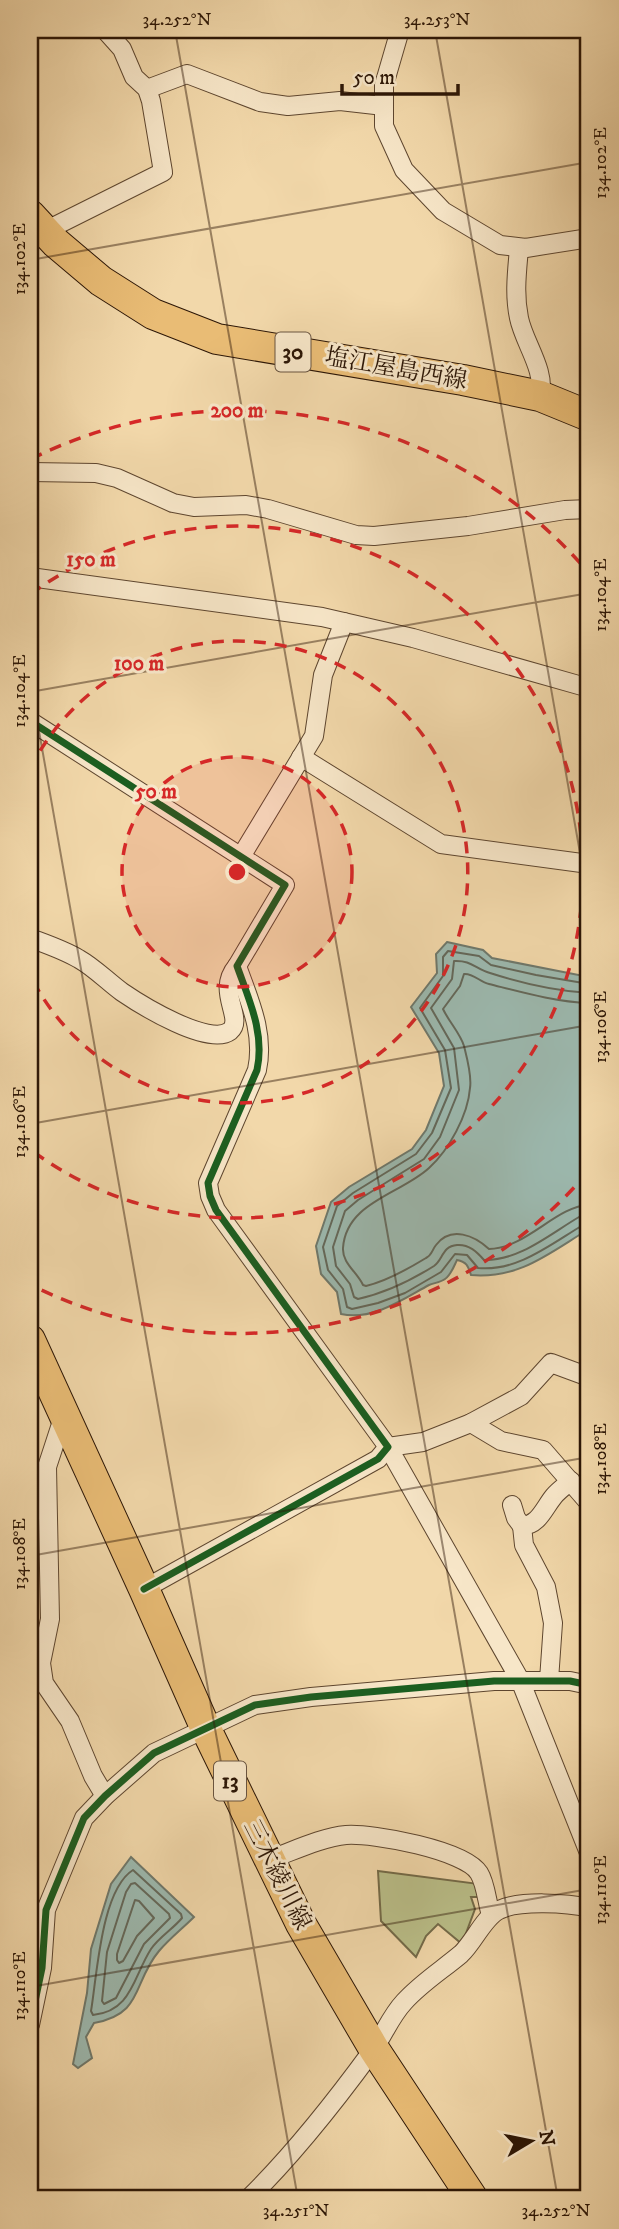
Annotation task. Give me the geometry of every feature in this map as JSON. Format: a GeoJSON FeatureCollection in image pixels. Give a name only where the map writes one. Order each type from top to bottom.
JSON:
{"type":"FeatureCollection","features":[{"type":"Feature","properties":{"kind":"main road","name":"塩江屋島西線"},"geometry":{"type":"LineString","coordinates":[[37,223],[101,281],[153,314],[217,339],[464,380],[540,396],[589,416]]}},
{"type":"Feature","properties":{"kind":"main road","name":"三木綾川線"},"geometry":{"type":"LineString","coordinates":[[30,1340],[205,1727],[301,1924],[374,2049],[473,2199]]}},
{"type":"Feature","properties":{"kind":"street"},"geometry":{"type":"LineString","coordinates":[[37,223],[163,172],[147,89],[134,77],[122,50],[105,30]]}},
{"type":"Feature","properties":{"kind":"street"},"geometry":{"type":"LineString","coordinates":[[400,30],[384,85],[384,126],[404,170],[443,211],[500,246],[519,248],[589,239]]}},
{"type":"Feature","properties":{"kind":"street"},"geometry":{"type":"LineString","coordinates":[[147,89],[187,74],[260,102],[288,106],[340,101],[384,106]]}},
{"type":"Feature","properties":{"kind":"street"},"geometry":{"type":"LineString","coordinates":[[519,248],[515,294],[520,322],[540,373],[540,396]]}},
{"type":"Feature","properties":{"kind":"street"},"geometry":{"type":"LineString","coordinates":[[30,472],[96,473],[117,478],[173,503],[194,507],[246,505],[356,535],[374,537],[468,526],[565,510],[589,509]]}},
{"type":"Feature","properties":{"kind":"street"},"geometry":{"type":"LineString","coordinates":[[30,577],[344,622],[413,638],[589,688]]}},
{"type":"Feature","properties":{"kind":"street"},"geometry":{"type":"LineString","coordinates":[[242,855],[314,736],[323,675],[344,622]]}},
{"type":"Feature","properties":{"kind":"street"},"geometry":{"type":"LineString","coordinates":[[30,721],[285,885],[237,966],[228,976],[233,1026],[220,1035],[198,1032],[160,1014],[123,993],[80,959],[30,938]]}},
{"type":"Feature","properties":{"kind":"street"},"geometry":{"type":"LineString","coordinates":[[301,757],[440,844],[589,864]]}},
{"type":"Feature","properties":{"kind":"street"},"geometry":{"type":"LineString","coordinates":[[237,966],[258,1030],[261,1052],[257,1070],[208,1184],[210,1196],[216,1210],[388,1447],[520,1681],[589,1853]]}},
{"type":"Feature","properties":{"kind":"street"},"geometry":{"type":"LineString","coordinates":[[144,1589],[378,1459],[388,1447],[423,1442],[471,1423],[521,1396],[551,1363],[589,1377]]}},
{"type":"Feature","properties":{"kind":"street"},"geometry":{"type":"LineString","coordinates":[[64,1415],[47,1467],[50,1619],[41,1663],[44,1683],[69,1721],[93,1776],[105,1796]]}},
{"type":"Feature","properties":{"kind":"street"},"geometry":{"type":"LineString","coordinates":[[471,1423],[501,1441],[543,1450],[589,1503]]}},
{"type":"Feature","properties":{"kind":"street"},"geometry":{"type":"LineString","coordinates":[[522,1526],[529,1526],[536,1521],[556,1493],[571,1481]]}},
{"type":"Feature","properties":{"kind":"street"},"geometry":{"type":"LineString","coordinates":[[512,1505],[522,1526],[524,1545],[546,1587],[553,1623],[549,1680]]}},
{"type":"Feature","properties":{"kind":"street"},"geometry":{"type":"LineString","coordinates":[[30,2025],[42,1968],[46,1910],[84,1818],[154,1753],[255,1705],[311,1696],[520,1681],[570,1681],[589,1685]]}},
{"type":"Feature","properties":{"kind":"street"},"geometry":{"type":"LineString","coordinates":[[268,1860],[344,1835],[380,1836],[436,1850],[469,1862],[480,1874],[491,1915]]}},
{"type":"Feature","properties":{"kind":"street"},"geometry":{"type":"LineString","coordinates":[[248,2199],[283,2165],[374,2049],[391,2018],[405,2001],[423,1982],[477,1937],[491,1915],[501,1909],[520,1905],[589,1908]]}},
{"type":"Feature","properties":{"kind":"green space"},"geometry":{"type":"Polygon","coordinates":[[[378,1871],[479,1884],[478,1897],[471,1897],[475,1909],[462,1944],[438,1924],[426,1936],[416,1957],[381,1921],[378,1871]]]}},
{"type":"Feature","properties":{"kind":"water"},"geometry":{"type":"Polygon","coordinates":[[[447,942],[483,950],[492,958],[589,977],[589,1229],[519,1269],[488,1275],[471,1275],[467,1265],[457,1260],[445,1279],[398,1302],[376,1312],[341,1314],[337,1292],[321,1274],[316,1246],[331,1202],[349,1187],[412,1149],[426,1130],[444,1086],[439,1053],[411,1007],[437,973],[436,954],[447,942]]]}},
{"type":"Feature","properties":{"kind":"water"},"geometry":{"type":"Polygon","coordinates":[[[30,1430],[37,1598],[35,1615],[31,1622],[30,1430]]]}},
{"type":"Feature","properties":{"kind":"water"},"geometry":{"type":"Polygon","coordinates":[[[131,1857],[194,1917],[159,1951],[129,2005],[110,2019],[94,2023],[86,2037],[92,2058],[78,2068],[73,2064],[87,1993],[91,1949],[111,1884],[131,1857]]]}},
{"type":"Feature","properties":{"kind":"cycle path"},"geometry":{"type":"LineString","coordinates":[[30,721],[285,885],[237,966],[251,1004],[259,1056],[257,1070],[208,1183],[210,1196],[216,1210],[388,1447],[378,1459],[144,1589]]}},
{"type":"Feature","properties":{"kind":"cycle path"},"geometry":{"type":"LineString","coordinates":[[30,2025],[42,1968],[46,1910],[84,1818],[154,1753],[255,1705],[311,1697],[494,1681],[570,1681],[589,1685]]}}]}
